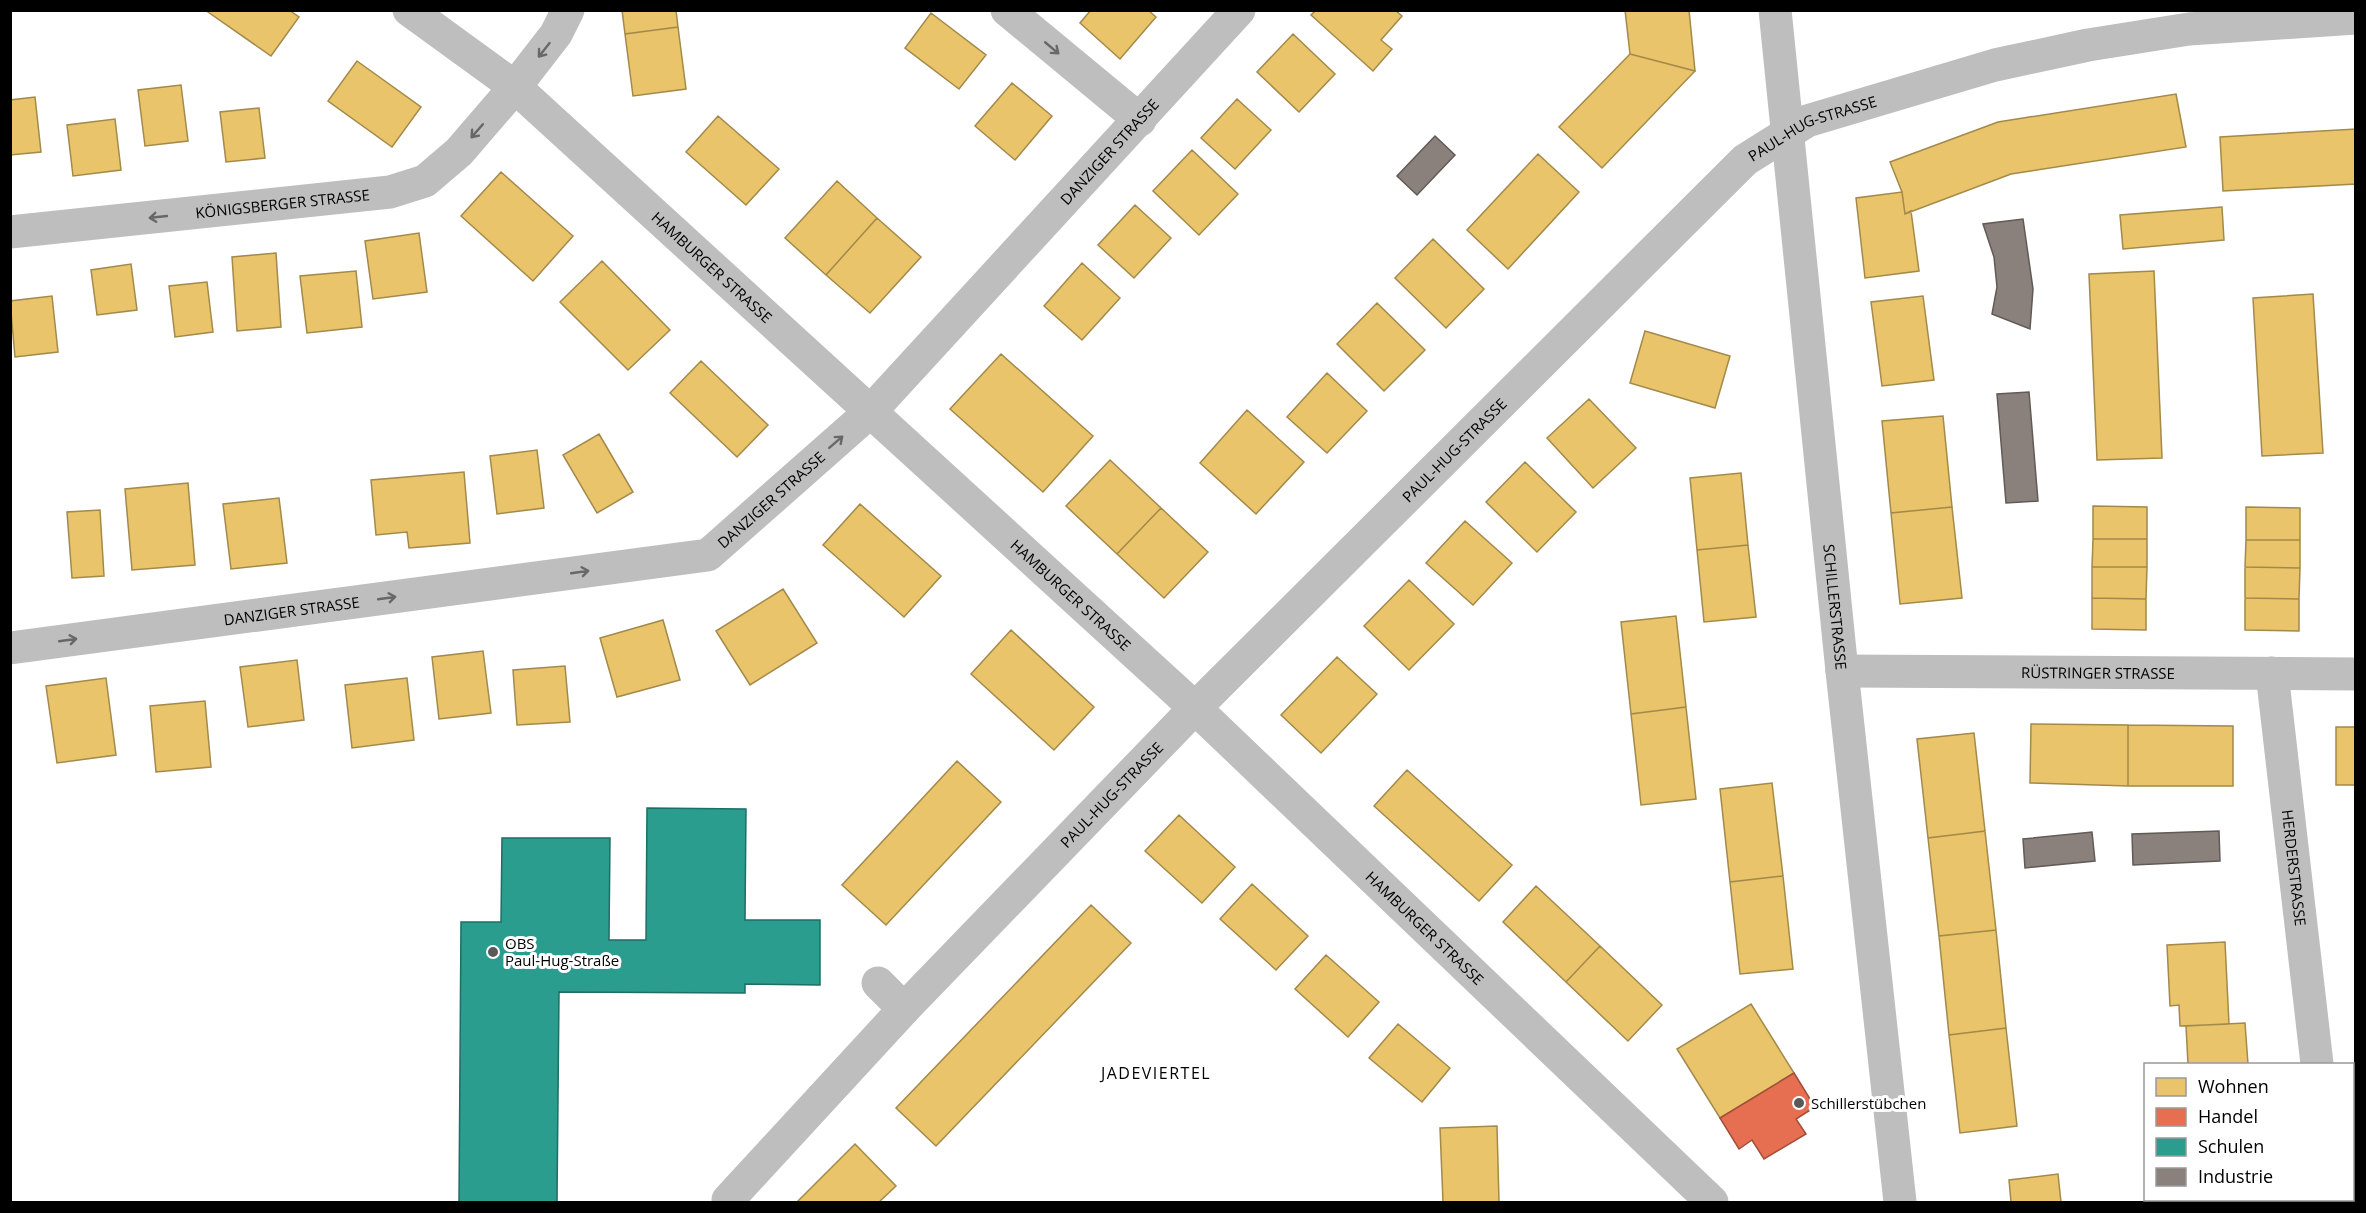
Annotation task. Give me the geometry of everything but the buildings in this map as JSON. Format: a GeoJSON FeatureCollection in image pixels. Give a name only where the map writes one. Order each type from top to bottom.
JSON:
{"type":"FeatureCollection","features":[{"type":"Feature","properties":{"kind":"street","name":"HAMBURGER STRASSE"},"geometry":{"type":"LineString","coordinates":[[409,10],[515,87],[1195,708],[1712,1203]]}},
{"type":"Feature","properties":{"kind":"street","name":"KÖNIGSBERGER STRASSE"},"geometry":{"type":"LineString","coordinates":[[10,232],[390,192],[425,181],[459,152],[515,87],[556,34],[568,10]]}},
{"type":"Feature","properties":{"kind":"street"},"geometry":{"type":"LineString","coordinates":[[1007,10],[1140,120]]}},
{"type":"Feature","properties":{"kind":"street","name":"DANZIGER STRASSE"},"geometry":{"type":"LineString","coordinates":[[10,648],[708,555],[870,412],[1239,10]]}},
{"type":"Feature","properties":{"kind":"street","name":"SCHILLERSTRASSE"},"geometry":{"type":"LineString","coordinates":[[1775,10],[1842,671],[1900,1203]]}},
{"type":"Feature","properties":{"kind":"street","name":"PAUL-HUG-STRASSE"},"geometry":{"type":"LineString","coordinates":[[728,1203],[728,1200],[904,1009],[1195,708],[1745,160],[1812,119],[1995,65],[2088,45],[2189,29],[2355,18]]}},
{"type":"Feature","properties":{"kind":"street","name":"RÜSTRINGER STRASSE"},"geometry":{"type":"LineString","coordinates":[[1842,671],[2355,674]]}},
{"type":"Feature","properties":{"kind":"street","name":"HERDERSTRASSE"},"geometry":{"type":"LineString","coordinates":[[2272,673],[2318,1063]]}},
{"type":"Feature","properties":{"kind":"street"},"geometry":{"type":"LineString","coordinates":[[878,983],[904,1009]]}},
{"type":"Feature","properties":{"kind":"place","name":"OBS Paul-Hug-Straße"},"geometry":{"type":"Point","coordinates":[493,952]}},
{"type":"Feature","properties":{"kind":"place","name":"Schillerstübchen"},"geometry":{"type":"Point","coordinates":[1799,1103]}},
{"type":"Feature","properties":{"kind":"district","name":"JADEVIERTEL"},"geometry":{"type":"Point","coordinates":[1156,1073]}}]}
